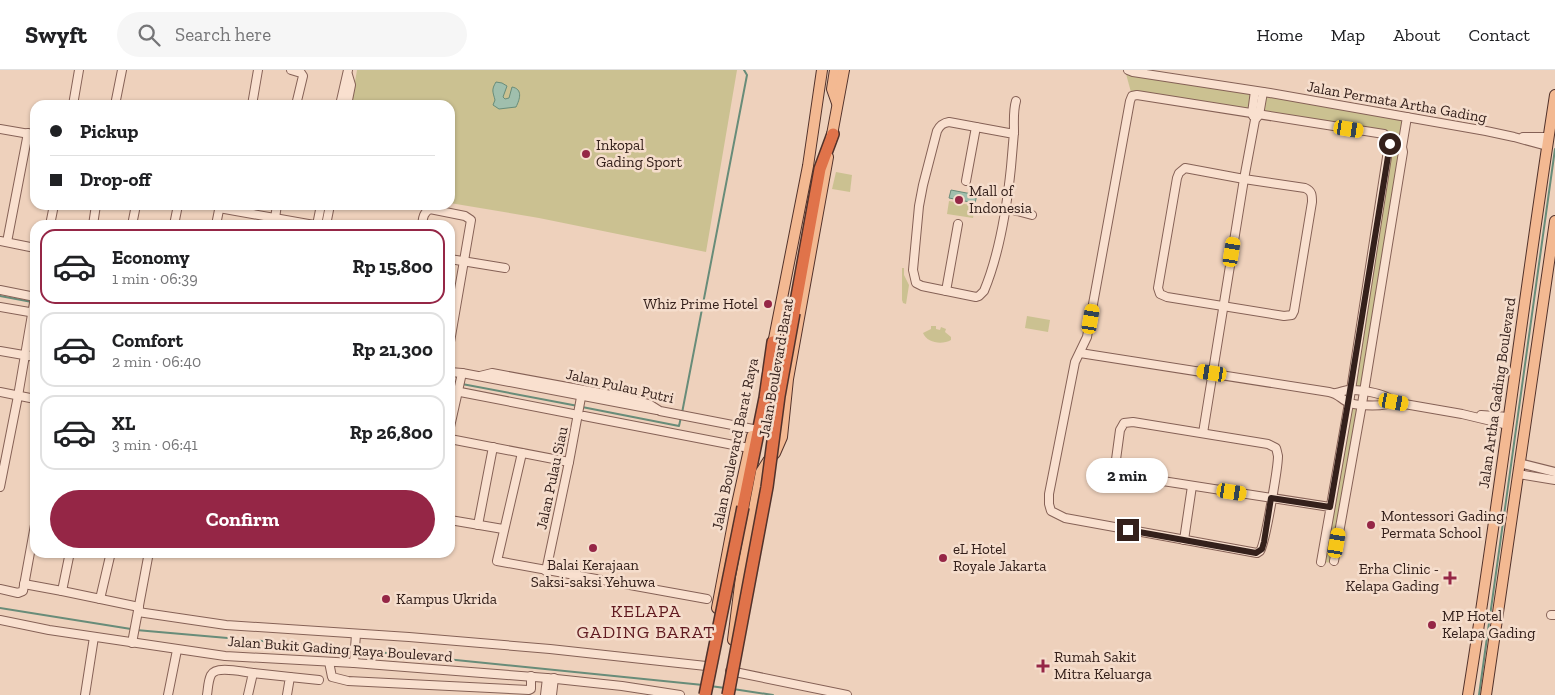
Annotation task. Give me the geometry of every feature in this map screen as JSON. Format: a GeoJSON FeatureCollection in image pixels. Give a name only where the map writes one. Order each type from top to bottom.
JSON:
{"type":"FeatureCollection","features":[{"type":"Feature","properties":{"kind":"highway"},"geometry":{"type":"LineString","coordinates":[[725,694],[768,487],[779,396],[820,169],[833,134]]}},
{"type":"Feature","properties":{"kind":"highway"},"geometry":{"type":"LineString","coordinates":[[704,695],[765,398],[773,342]]}},
{"type":"Feature","properties":{"kind":"main road"},"geometry":{"type":"LineString","coordinates":[[811,152],[822,70]]}},
{"type":"Feature","properties":{"kind":"main road"},"geometry":{"type":"LineString","coordinates":[[811,152],[818,137],[828,70]]}},
{"type":"Feature","properties":{"kind":"main road"},"geometry":{"type":"LineString","coordinates":[[835,70],[832,89],[838,106]]}},
{"type":"Feature","properties":{"kind":"main road","name":"Jalan Boulevard Barat"},"geometry":{"type":"LineString","coordinates":[[725,694],[741,577],[762,472],[768,461],[776,453],[782,437],[786,390],[844,70]]}},
{"type":"Feature","properties":{"kind":"main road","name":"Jalan Artha Gading Boulevard"},"geometry":{"type":"LineString","coordinates":[[1486,695],[1508,421],[1555,95]]}},
{"type":"Feature","properties":{"kind":"main road","name":"Jalan Boulevard Barat Raya"},"geometry":{"type":"LineString","coordinates":[[704,695],[706,670],[715,617],[735,513],[773,342],[811,152]]}},
{"type":"Feature","properties":{"kind":"main road","name":"Jalan Artha Gading Boulevard"},"geometry":{"type":"LineString","coordinates":[[1468,695],[1519,469],[1555,221]]}},
{"type":"Feature","properties":{"kind":"main road"},"geometry":{"type":"LineString","coordinates":[[715,617],[721,620],[729,620],[737,617]]}},
{"type":"Feature","properties":{"kind":"street"},"geometry":{"type":"LineString","coordinates":[[74,100],[79,70]]}},
{"type":"Feature","properties":{"kind":"street"},"geometry":{"type":"LineString","coordinates":[[116,100],[122,70]]}},
{"type":"Feature","properties":{"kind":"street"},"geometry":{"type":"LineString","coordinates":[[253,100],[258,70]]}},
{"type":"Feature","properties":{"kind":"street"},"geometry":{"type":"LineString","coordinates":[[291,70],[301,73],[303,76],[297,100]]}},
{"type":"Feature","properties":{"kind":"street","name":"Jalan Permata Artha Gading"},"geometry":{"type":"LineString","coordinates":[[1128,70],[1548,142]]}},
{"type":"Feature","properties":{"kind":"street"},"geometry":{"type":"LineString","coordinates":[[341,100],[348,72]]}},
{"type":"Feature","properties":{"kind":"street"},"geometry":{"type":"LineString","coordinates":[[348,72],[351,85],[349,100]]}},
{"type":"Feature","properties":{"kind":"street"},"geometry":{"type":"LineString","coordinates":[[1203,433],[1259,92]]}},
{"type":"Feature","properties":{"kind":"street"},"geometry":{"type":"LineString","coordinates":[[1321,562],[1390,144],[1389,138],[1384,134],[1255,116],[1137,95],[1132,96],[1087,338],[1075,362],[1049,494],[1051,511],[1065,518],[1256,553],[1260,551],[1264,542],[1271,498],[1278,457],[1276,448],[1268,444],[1133,422],[1124,423],[1120,430],[1114,463],[1117,471],[1124,475],[1192,486],[1271,498],[1330,507]]}},
{"type":"Feature","properties":{"kind":"street"},"geometry":{"type":"LineString","coordinates":[[1014,134],[949,122],[940,126],[923,185],[913,270],[916,283],[946,292],[976,297],[982,294],[986,286],[1006,208],[1014,134],[1016,101]]}},
{"type":"Feature","properties":{"kind":"street"},"geometry":{"type":"LineString","coordinates":[[1334,561],[1364,392],[1402,152],[1406,147],[1409,117]]}},
{"type":"Feature","properties":{"kind":"street"},"geometry":{"type":"LineString","coordinates":[[966,180],[976,127]]}},
{"type":"Feature","properties":{"kind":"street"},"geometry":{"type":"LineString","coordinates":[[0,129],[30,134]]}},
{"type":"Feature","properties":{"kind":"street"},"geometry":{"type":"LineString","coordinates":[[30,141],[3,242],[30,247]]}},
{"type":"Feature","properties":{"kind":"street"},"geometry":{"type":"LineString","coordinates":[[1185,168],[1189,168],[1310,190],[1312,197],[1309,222],[1292,315],[1284,316],[1223,306],[1163,296],[1158,288],[1179,173],[1185,168]]}},
{"type":"Feature","properties":{"kind":"street"},"geometry":{"type":"LineString","coordinates":[[1006,208],[1032,214]]}},
{"type":"Feature","properties":{"kind":"street"},"geometry":{"type":"LineString","coordinates":[[238,210],[286,220]]}},
{"type":"Feature","properties":{"kind":"street"},"geometry":{"type":"LineString","coordinates":[[275,218],[276,210]]}},
{"type":"Feature","properties":{"kind":"street"},"geometry":{"type":"LineString","coordinates":[[435,210],[465,216],[472,220],[455,307]]}},
{"type":"Feature","properties":{"kind":"street"},"geometry":{"type":"LineString","coordinates":[[946,292],[958,224]]}},
{"type":"Feature","properties":{"kind":"street"},"geometry":{"type":"LineString","coordinates":[[455,260],[505,268]]}},
{"type":"Feature","properties":{"kind":"street"},"geometry":{"type":"LineString","coordinates":[[0,290],[30,297]]}},
{"type":"Feature","properties":{"kind":"street"},"geometry":{"type":"LineString","coordinates":[[0,306],[30,311]]}},
{"type":"Feature","properties":{"kind":"street"},"geometry":{"type":"LineString","coordinates":[[0,487],[30,328]]}},
{"type":"Feature","properties":{"kind":"street"},"geometry":{"type":"LineString","coordinates":[[0,351],[30,356]]}},
{"type":"Feature","properties":{"kind":"street"},"geometry":{"type":"LineString","coordinates":[[1080,353],[1336,393],[1350,389],[1386,396],[1394,402]]}},
{"type":"Feature","properties":{"kind":"street","name":"Jalan Pulau Putri"},"geometry":{"type":"LineString","coordinates":[[455,373],[480,376],[492,373],[517,381],[582,395],[649,404],[660,411],[753,429]]}},
{"type":"Feature","properties":{"kind":"street"},"geometry":{"type":"LineString","coordinates":[[461,374],[456,390],[749,448]]}},
{"type":"Feature","properties":{"kind":"street"},"geometry":{"type":"LineString","coordinates":[[0,392],[30,398]]}},
{"type":"Feature","properties":{"kind":"street"},"geometry":{"type":"LineString","coordinates":[[1336,393],[1348,403],[1384,405],[1394,402],[1508,421]]}},
{"type":"Feature","properties":{"kind":"street","name":"Jalan Pulau Siau"},"geometry":{"type":"LineString","coordinates":[[546,571],[580,414],[582,395]]}},
{"type":"Feature","properties":{"kind":"street"},"geometry":{"type":"LineString","coordinates":[[455,440],[569,462]]}},
{"type":"Feature","properties":{"kind":"street"},"geometry":{"type":"LineString","coordinates":[[478,525],[493,447]]}},
{"type":"Feature","properties":{"kind":"street"},"geometry":{"type":"LineString","coordinates":[[522,453],[497,561],[708,599]]}},
{"type":"Feature","properties":{"kind":"street"},"geometry":{"type":"LineString","coordinates":[[1519,469],[1555,472]]}},
{"type":"Feature","properties":{"kind":"street"},"geometry":{"type":"LineString","coordinates":[[1519,469],[1555,480]]}},
{"type":"Feature","properties":{"kind":"street"},"geometry":{"type":"LineString","coordinates":[[1184,540],[1192,486]]}},
{"type":"Feature","properties":{"kind":"street"},"geometry":{"type":"LineString","coordinates":[[455,521],[503,529]]}},
{"type":"Feature","properties":{"kind":"street"},"geometry":{"type":"LineString","coordinates":[[0,590],[18,593],[23,588],[30,551]]}},
{"type":"Feature","properties":{"kind":"street"},"geometry":{"type":"LineString","coordinates":[[62,591],[69,558]]}},
{"type":"Feature","properties":{"kind":"street"},"geometry":{"type":"LineString","coordinates":[[100,599],[110,558]]}},
{"type":"Feature","properties":{"kind":"street"},"geometry":{"type":"LineString","coordinates":[[132,643],[148,558]]}},
{"type":"Feature","properties":{"kind":"street"},"geometry":{"type":"LineString","coordinates":[[23,588],[62,591],[138,609],[226,625],[356,637],[550,649],[706,670]]}},
{"type":"Feature","properties":{"kind":"street","name":"Jalan Bukit Gading Raya Boulevard"},"geometry":{"type":"LineString","coordinates":[[0,620],[49,630],[225,656],[329,662],[354,660],[550,678],[680,695]]}},
{"type":"Feature","properties":{"kind":"street"},"geometry":{"type":"LineString","coordinates":[[85,695],[94,637]]}},
{"type":"Feature","properties":{"kind":"street"},"geometry":{"type":"LineString","coordinates":[[354,660],[356,637]]}},
{"type":"Feature","properties":{"kind":"street"},"geometry":{"type":"LineString","coordinates":[[168,695],[176,650]]}},
{"type":"Feature","properties":{"kind":"street"},"geometry":{"type":"LineString","coordinates":[[329,662],[334,679],[348,680],[529,690],[532,685],[531,676]]}},
{"type":"Feature","properties":{"kind":"street"},"geometry":{"type":"LineString","coordinates":[[207,695],[210,676],[219,669],[319,680]]}},
{"type":"Feature","properties":{"kind":"street"},"geometry":{"type":"LineString","coordinates":[[248,695],[253,673]]}},
{"type":"Feature","properties":{"kind":"street"},"geometry":{"type":"LineString","coordinates":[[728,673],[847,695]]}},
{"type":"Feature","properties":{"kind":"street"},"geometry":{"type":"LineString","coordinates":[[287,695],[290,677]]}},
{"type":"Feature","properties":{"kind":"street"},"geometry":{"type":"LineString","coordinates":[[545,695],[550,678]]}},
{"type":"Feature","properties":{"kind":"street"},"geometry":{"type":"LineString","coordinates":[[550,678],[552,695]]}},
{"type":"Feature","properties":{"kind":"shaded area","name":"Inkopal Gading Sport"},"geometry":{"type":"Polygon","coordinates":[[[357,70],[737,70],[706,252],[539,218],[455,204],[455,100],[352,100],[357,70]]]}},
{"type":"Feature","properties":{"kind":"shaded area"},"geometry":{"type":"Polygon","coordinates":[[[1125,70],[1255,91],[1252,113],[1132,96],[1125,70]]]}},
{"type":"Feature","properties":{"kind":"shaded area"},"geometry":{"type":"Polygon","coordinates":[[[496,82],[507,86],[503,97],[505,99],[509,98],[512,87],[518,90],[519,98],[516,107],[499,109],[493,105],[495,100],[493,89],[496,82]]]}},
{"type":"Feature","properties":{"kind":"shaded area"},"geometry":{"type":"Polygon","coordinates":[[[1263,92],[1407,117],[1364,392],[1349,389],[1389,138],[1259,115],[1263,92]]]}},
{"type":"Feature","properties":{"kind":"shaded area"},"geometry":{"type":"Polygon","coordinates":[[[836,172],[852,175],[850,192],[832,189],[836,172]]]}},
{"type":"Feature","properties":{"kind":"shaded area"},"geometry":{"type":"Polygon","coordinates":[[[951,190],[977,195],[975,203],[949,198],[951,190]]]}},
{"type":"Feature","properties":{"kind":"shaded area"},"geometry":{"type":"Polygon","coordinates":[[[949,201],[975,206],[973,218],[947,214],[949,201]]]}},
{"type":"Feature","properties":{"kind":"shaded area"},"geometry":{"type":"Polygon","coordinates":[[[902,268],[904,268],[904,275],[909,285],[906,304],[902,300],[902,268]]]}},
{"type":"Feature","properties":{"kind":"shaded area"},"geometry":{"type":"Polygon","coordinates":[[[1027,316],[1050,320],[1048,332],[1025,328],[1027,316]]]}},
{"type":"Feature","properties":{"kind":"shaded area"},"geometry":{"type":"Polygon","coordinates":[[[931,326],[936,326],[936,329],[940,330],[941,327],[946,329],[945,332],[951,337],[951,340],[939,343],[928,339],[923,333],[931,329],[931,326]]]}},
{"type":"Feature","properties":{"kind":"shaded area"},"geometry":{"type":"Polygon","coordinates":[[[1349,403],[1362,404],[1336,563],[1321,562],[1349,403]]]}},
{"type":"Feature","properties":{"kind":"waterway"},"geometry":{"type":"LineString","coordinates":[[682,413],[747,75],[744,70]]}},
{"type":"Feature","properties":{"kind":"waterway"},"geometry":{"type":"LineString","coordinates":[[1479,695],[1555,149]]}},
{"type":"Feature","properties":{"kind":"waterway"},"geometry":{"type":"LineString","coordinates":[[0,296],[30,302]]}},
{"type":"Feature","properties":{"kind":"waterway"},"geometry":{"type":"LineString","coordinates":[[462,384],[578,406]]}},
{"type":"Feature","properties":{"kind":"waterway"},"geometry":{"type":"LineString","coordinates":[[582,407],[679,426],[681,417]]}},
{"type":"Feature","properties":{"kind":"waterway"},"geometry":{"type":"LineString","coordinates":[[0,608],[131,629]]}},
{"type":"Feature","properties":{"kind":"waterway"},"geometry":{"type":"LineString","coordinates":[[136,630],[353,649]]}},
{"type":"Feature","properties":{"kind":"waterway"},"geometry":{"type":"LineString","coordinates":[[357,650],[703,685]]}},
{"type":"Feature","properties":{"kind":"waterway"},"geometry":{"type":"LineString","coordinates":[[710,686],[725,688]]}},
{"type":"Feature","properties":{"kind":"waterway"},"geometry":{"type":"LineString","coordinates":[[733,689],[773,695]]}},
{"type":"Feature","properties":{"kind":"place","name":"Inkopal Gading Sport"},"geometry":{"type":"Point","coordinates":[586,154]}},
{"type":"Feature","properties":{"kind":"place","name":"Mall of Indonesia"},"geometry":{"type":"Point","coordinates":[959,200]}},
{"type":"Feature","properties":{"kind":"place","name":"Whiz Prime Hotel"},"geometry":{"type":"Point","coordinates":[768,304]}},
{"type":"Feature","properties":{"kind":"place","name":"Montessori Gading Permata School"},"geometry":{"type":"Point","coordinates":[1371,525]}},
{"type":"Feature","properties":{"kind":"place","name":"Balai Kerajaan Saksi-saksi Yehuwa"},"geometry":{"type":"Point","coordinates":[593,548]}},
{"type":"Feature","properties":{"kind":"place","name":"eL Hotel Royale Jakarta"},"geometry":{"type":"Point","coordinates":[943,558]}},
{"type":"Feature","properties":{"kind":"place","name":"Erha Clinic - Kelapa Gading"},"geometry":{"type":"Point","coordinates":[1450,578]}},
{"type":"Feature","properties":{"kind":"place","name":"Kampus Ukrida"},"geometry":{"type":"Point","coordinates":[386,599]}},
{"type":"Feature","properties":{"kind":"place","name":"MP Hotel Kelapa Gading"},"geometry":{"type":"Point","coordinates":[1432,625]}},
{"type":"Feature","properties":{"kind":"place","name":"Rumah Sakit Mitra Keluarga"},"geometry":{"type":"Point","coordinates":[1043,666]}},
{"type":"Feature","properties":{"kind":"district","name":"KELAPA GADING BARAT"},"geometry":{"type":"Point","coordinates":[646,621]}},
{"type":"Feature","properties":{"kind":"route"},"geometry":{"type":"LineString","coordinates":[[1128,530],[1256,553],[1262,549],[1264,542],[1271,498],[1330,507],[1390,144]]}}]}
